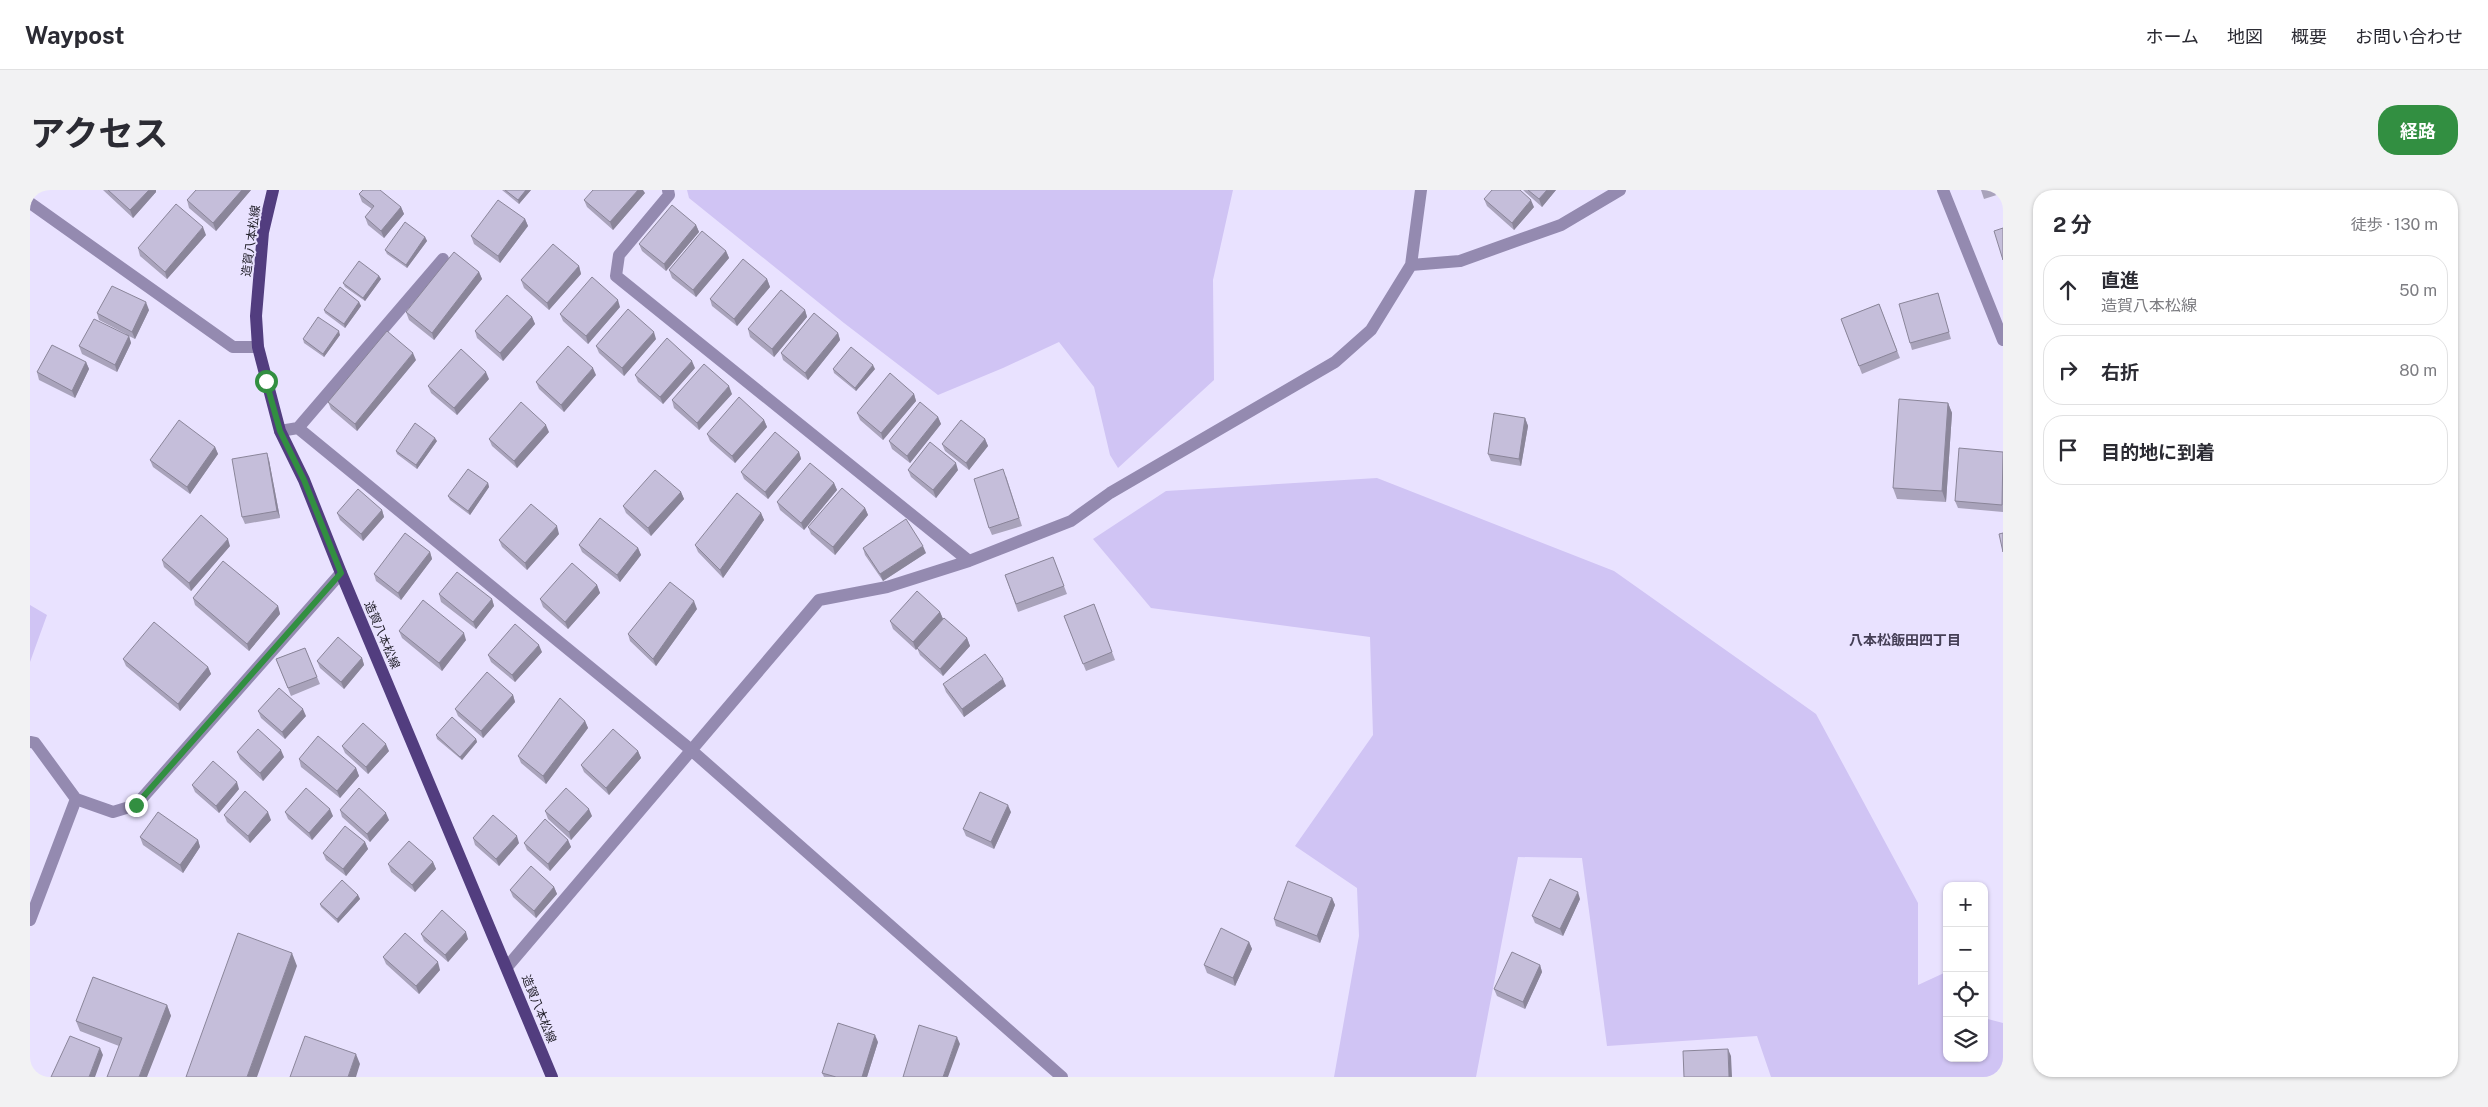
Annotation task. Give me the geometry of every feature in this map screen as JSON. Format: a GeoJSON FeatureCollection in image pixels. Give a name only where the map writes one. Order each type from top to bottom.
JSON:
{"type":"FeatureCollection","features":[{"type":"Feature","properties":{"kind":"main road","name":"造賀八本松線"},"geometry":{"type":"LineString","coordinates":[[273,190],[264,232],[256,316],[258,347],[280,431],[304,480],[341,573],[552,1077]]}},
{"type":"Feature","properties":{"kind":"street"},"geometry":{"type":"LineString","coordinates":[[507,967],[690,748],[819,600],[887,587],[969,561],[1071,521],[1110,492],[1335,362],[1370,330],[1411,265],[1421,190]]}},
{"type":"Feature","properties":{"kind":"street"},"geometry":{"type":"LineString","coordinates":[[1411,265],[1460,261],[1470,258],[1561,225],[1620,190]]}},
{"type":"Feature","properties":{"kind":"street"},"geometry":{"type":"LineString","coordinates":[[1943,190],[2003,340]]}},
{"type":"Feature","properties":{"kind":"street"},"geometry":{"type":"LineString","coordinates":[[667,192],[619,256],[616,276],[969,561]]}},
{"type":"Feature","properties":{"kind":"street"},"geometry":{"type":"LineString","coordinates":[[30,203],[233,347],[258,347]]}},
{"type":"Feature","properties":{"kind":"street"},"geometry":{"type":"LineString","coordinates":[[280,431],[298,428],[444,258]]}},
{"type":"Feature","properties":{"kind":"street"},"geometry":{"type":"LineString","coordinates":[[298,428],[435,542],[690,748],[1062,1077]]}},
{"type":"Feature","properties":{"kind":"street"},"geometry":{"type":"LineString","coordinates":[[30,742],[34,743],[76,799],[113,812],[136,805],[341,573]]}},
{"type":"Feature","properties":{"kind":"street"},"geometry":{"type":"LineString","coordinates":[[30,920],[76,799]]}},
{"type":"Feature","properties":{"kind":"shaded area"},"geometry":{"type":"Polygon","coordinates":[[[687,190],[1233,190],[1213,280],[1214,380],[1118,468],[1110,455],[1094,387],[1059,342],[938,395],[844,323],[689,198],[687,190]]]}},
{"type":"Feature","properties":{"kind":"shaded area"},"geometry":{"type":"Polygon","coordinates":[[[1377,478],[1614,571],[1816,714],[1918,903],[1918,985],[1943,973],[1943,1062],[1988,1062],[1988,1019],[2003,1023],[2003,1077],[1771,1077],[1757,1036],[1607,1046],[1582,858],[1518,857],[1476,1077],[1334,1077],[1359,936],[1357,888],[1295,846],[1373,735],[1370,637],[1151,608],[1093,539],[1166,491],[1377,478]]]}},
{"type":"Feature","properties":{"kind":"shaded area"},"geometry":{"type":"Polygon","coordinates":[[[30,605],[47,615],[30,662],[30,605]]]}},
{"type":"Feature","properties":{"kind":"building"},"geometry":{"type":"Polygon","coordinates":[[[108,190],[149,190],[130,210],[108,190]]]}},
{"type":"Feature","properties":{"kind":"building"},"geometry":{"type":"Polygon","coordinates":[[[196,190],[242,190],[213,223],[187,200],[196,190]]]}},
{"type":"Feature","properties":{"kind":"building"},"geometry":{"type":"Polygon","coordinates":[[[363,190],[380,190],[401,207],[381,231],[365,217],[374,206],[359,194],[363,190]]]}},
{"type":"Feature","properties":{"kind":"building"},"geometry":{"type":"Polygon","coordinates":[[[505,190],[526,190],[518,200],[505,190]]]}},
{"type":"Feature","properties":{"kind":"building"},"geometry":{"type":"Polygon","coordinates":[[[593,190],[638,190],[610,222],[584,200],[593,190]]]}},
{"type":"Feature","properties":{"kind":"building"},"geometry":{"type":"Polygon","coordinates":[[[1492,190],[1520,190],[1531,200],[1512,223],[1484,199],[1492,190]]]}},
{"type":"Feature","properties":{"kind":"building"},"geometry":{"type":"Polygon","coordinates":[[[1528,190],[1547,190],[1539,199],[1528,190]]]}},
{"type":"Feature","properties":{"kind":"building"},"geometry":{"type":"Polygon","coordinates":[[[498,200],[525,219],[498,256],[471,236],[498,200]]]}},
{"type":"Feature","properties":{"kind":"building"},"geometry":{"type":"Polygon","coordinates":[[[176,204],[203,227],[165,272],[138,248],[176,204]]]}},
{"type":"Feature","properties":{"kind":"building"},"geometry":{"type":"Polygon","coordinates":[[[672,205],[696,225],[664,264],[639,244],[672,205]]]}},
{"type":"Feature","properties":{"kind":"building"},"geometry":{"type":"Polygon","coordinates":[[[405,222],[425,237],[406,265],[385,250],[405,222]]]}},
{"type":"Feature","properties":{"kind":"building"},"geometry":{"type":"Polygon","coordinates":[[[2003,228],[2003,260],[1994,231],[2003,228]]]}},
{"type":"Feature","properties":{"kind":"building"},"geometry":{"type":"Polygon","coordinates":[[[702,231],[726,251],[693,290],[669,270],[702,231]]]}},
{"type":"Feature","properties":{"kind":"building"},"geometry":{"type":"Polygon","coordinates":[[[553,244],[579,266],[547,303],[521,280],[553,244]]]}},
{"type":"Feature","properties":{"kind":"building"},"geometry":{"type":"Polygon","coordinates":[[[454,252],[479,272],[432,333],[406,312],[454,252]]]}},
{"type":"Feature","properties":{"kind":"building"},"geometry":{"type":"Polygon","coordinates":[[[743,259],[767,279],[734,319],[710,299],[743,259]]]}},
{"type":"Feature","properties":{"kind":"building"},"geometry":{"type":"Polygon","coordinates":[[[359,261],[379,276],[363,298],[343,283],[359,261]]]}},
{"type":"Feature","properties":{"kind":"building"},"geometry":{"type":"Polygon","coordinates":[[[592,277],[618,300],[586,336],[560,314],[592,277]]]}},
{"type":"Feature","properties":{"kind":"building"},"geometry":{"type":"Polygon","coordinates":[[[112,286],[146,302],[132,332],[97,313],[112,286]]]}},
{"type":"Feature","properties":{"kind":"building"},"geometry":{"type":"Polygon","coordinates":[[[340,287],[359,302],[344,324],[324,310],[340,287]]]}},
{"type":"Feature","properties":{"kind":"building"},"geometry":{"type":"Polygon","coordinates":[[[781,290],[805,310],[772,349],[748,329],[781,290]]]}},
{"type":"Feature","properties":{"kind":"building"},"geometry":{"type":"Polygon","coordinates":[[[1938,293],[1949,332],[1910,343],[1899,304],[1938,293]]]}},
{"type":"Feature","properties":{"kind":"building"},"geometry":{"type":"Polygon","coordinates":[[[507,295],[532,317],[500,353],[475,331],[507,295]]]}},
{"type":"Feature","properties":{"kind":"building"},"geometry":{"type":"Polygon","coordinates":[[[1879,304],[1897,351],[1859,366],[1841,319],[1879,304]]]}},
{"type":"Feature","properties":{"kind":"building"},"geometry":{"type":"Polygon","coordinates":[[[628,309],[654,332],[622,368],[596,346],[628,309]]]}},
{"type":"Feature","properties":{"kind":"building"},"geometry":{"type":"Polygon","coordinates":[[[814,313],[838,333],[805,373],[781,353],[814,313]]]}},
{"type":"Feature","properties":{"kind":"building"},"geometry":{"type":"Polygon","coordinates":[[[318,317],[339,331],[323,354],[303,339],[318,317]]]}},
{"type":"Feature","properties":{"kind":"building"},"geometry":{"type":"Polygon","coordinates":[[[94,319],[129,336],[115,365],[79,346],[94,319]]]}},
{"type":"Feature","properties":{"kind":"building"},"geometry":{"type":"Polygon","coordinates":[[[387,331],[413,353],[355,424],[328,402],[387,331]]]}},
{"type":"Feature","properties":{"kind":"building"},"geometry":{"type":"Polygon","coordinates":[[[667,338],[692,361],[660,397],[635,375],[667,338]]]}},
{"type":"Feature","properties":{"kind":"building"},"geometry":{"type":"Polygon","coordinates":[[[52,345],[86,362],[72,391],[37,372],[52,345]]]}},
{"type":"Feature","properties":{"kind":"building"},"geometry":{"type":"Polygon","coordinates":[[[568,346],[593,368],[561,405],[536,382],[568,346]]]}},
{"type":"Feature","properties":{"kind":"building"},"geometry":{"type":"Polygon","coordinates":[[[851,347],[873,365],[855,388],[833,369],[851,347]]]}},
{"type":"Feature","properties":{"kind":"building"},"geometry":{"type":"Polygon","coordinates":[[[461,349],[486,372],[454,408],[428,386],[461,349]]]}},
{"type":"Feature","properties":{"kind":"building"},"geometry":{"type":"Polygon","coordinates":[[[704,364],[729,386],[697,423],[672,400],[704,364]]]}},
{"type":"Feature","properties":{"kind":"building"},"geometry":{"type":"Polygon","coordinates":[[[890,373],[914,394],[881,433],[857,413],[890,373]]]}},
{"type":"Feature","properties":{"kind":"building"},"geometry":{"type":"Polygon","coordinates":[[[739,397],[764,420],[732,456],[707,434],[739,397]]]}},
{"type":"Feature","properties":{"kind":"building"},"geometry":{"type":"Polygon","coordinates":[[[1899,399],[1948,403],[1942,491],[1893,488],[1899,399]]]}},
{"type":"Feature","properties":{"kind":"building"},"geometry":{"type":"Polygon","coordinates":[[[521,402],[546,425],[514,461],[489,439],[521,402]]]}},
{"type":"Feature","properties":{"kind":"building"},"geometry":{"type":"Polygon","coordinates":[[[920,402],[938,417],[907,456],[889,441],[920,402]]]}},
{"type":"Feature","properties":{"kind":"building"},"geometry":{"type":"Polygon","coordinates":[[[1494,413],[1525,418],[1519,459],[1488,454],[1494,413]]]}},
{"type":"Feature","properties":{"kind":"building"},"geometry":{"type":"Polygon","coordinates":[[[179,420],[215,447],[187,487],[150,460],[179,420]]]}},
{"type":"Feature","properties":{"kind":"building"},"geometry":{"type":"Polygon","coordinates":[[[961,420],[985,439],[966,463],[942,444],[961,420]]]}},
{"type":"Feature","properties":{"kind":"building"},"geometry":{"type":"Polygon","coordinates":[[[415,423],[435,438],[416,465],[396,451],[415,423]]]}},
{"type":"Feature","properties":{"kind":"building"},"geometry":{"type":"Polygon","coordinates":[[[775,432],[799,452],[765,492],[741,472],[775,432]]]}},
{"type":"Feature","properties":{"kind":"building"},"geometry":{"type":"Polygon","coordinates":[[[930,442],[956,463],[933,490],[908,470],[930,442]]]}},
{"type":"Feature","properties":{"kind":"building"},"geometry":{"type":"Polygon","coordinates":[[[1959,448],[2003,452],[2002,505],[1955,501],[1959,448]]]}},
{"type":"Feature","properties":{"kind":"building"},"geometry":{"type":"Polygon","coordinates":[[[267,453],[277,511],[242,517],[232,459],[267,453]]]}},
{"type":"Feature","properties":{"kind":"building"},"geometry":{"type":"Polygon","coordinates":[[[810,463],[834,483],[801,523],[777,502],[810,463]]]}},
{"type":"Feature","properties":{"kind":"building"},"geometry":{"type":"Polygon","coordinates":[[[468,469],[488,483],[468,511],[448,496],[468,469]]]}},
{"type":"Feature","properties":{"kind":"building"},"geometry":{"type":"Polygon","coordinates":[[[1003,469],[1019,518],[989,528],[974,479],[1003,469]]]}},
{"type":"Feature","properties":{"kind":"building"},"geometry":{"type":"Polygon","coordinates":[[[655,470],[681,492],[648,528],[623,506],[655,470]]]}},
{"type":"Feature","properties":{"kind":"building"},"geometry":{"type":"Polygon","coordinates":[[[842,488],[865,508],[833,547],[808,527],[842,488]]]}},
{"type":"Feature","properties":{"kind":"building"},"geometry":{"type":"Polygon","coordinates":[[[358,489],[382,510],[361,534],[337,513],[358,489]]]}},
{"type":"Feature","properties":{"kind":"building"},"geometry":{"type":"Polygon","coordinates":[[[737,493],[761,513],[720,570],[695,545],[737,493]]]}},
{"type":"Feature","properties":{"kind":"building"},"geometry":{"type":"Polygon","coordinates":[[[531,504],[557,526],[525,563],[499,540],[531,504]]]}},
{"type":"Feature","properties":{"kind":"building"},"geometry":{"type":"Polygon","coordinates":[[[201,515],[228,539],[189,583],[162,560],[201,515]]]}},
{"type":"Feature","properties":{"kind":"building"},"geometry":{"type":"Polygon","coordinates":[[[600,518],[638,548],[617,575],[579,545],[600,518]]]}},
{"type":"Feature","properties":{"kind":"building"},"geometry":{"type":"Polygon","coordinates":[[[906,519],[923,546],[880,574],[863,548],[906,519]]]}},
{"type":"Feature","properties":{"kind":"building"},"geometry":{"type":"Polygon","coordinates":[[[405,533],[430,552],[398,593],[374,574],[405,533]]]}},
{"type":"Feature","properties":{"kind":"building"},"geometry":{"type":"Polygon","coordinates":[[[2003,533],[2003,552],[1999,534],[2003,533]]]}},
{"type":"Feature","properties":{"kind":"building"},"geometry":{"type":"Polygon","coordinates":[[[1053,557],[1064,586],[1016,604],[1005,575],[1053,557]]]}},
{"type":"Feature","properties":{"kind":"building"},"geometry":{"type":"Polygon","coordinates":[[[223,561],[278,606],[247,644],[193,598],[223,561]]]}},
{"type":"Feature","properties":{"kind":"building"},"geometry":{"type":"Polygon","coordinates":[[[572,563],[597,585],[565,622],[540,599],[572,563]]]}},
{"type":"Feature","properties":{"kind":"building"},"geometry":{"type":"Polygon","coordinates":[[[457,572],[492,599],[473,622],[439,594],[457,572]]]}},
{"type":"Feature","properties":{"kind":"building"},"geometry":{"type":"Polygon","coordinates":[[[670,582],[694,601],[653,659],[628,634],[670,582]]]}},
{"type":"Feature","properties":{"kind":"building"},"geometry":{"type":"Polygon","coordinates":[[[917,591],[940,612],[913,642],[890,621],[917,591]]]}},
{"type":"Feature","properties":{"kind":"building"},"geometry":{"type":"Polygon","coordinates":[[[423,600],[464,633],[439,663],[399,631],[423,600]]]}},
{"type":"Feature","properties":{"kind":"building"},"geometry":{"type":"Polygon","coordinates":[[[1094,604],[1112,652],[1083,664],[1064,616],[1094,604]]]}},
{"type":"Feature","properties":{"kind":"building"},"geometry":{"type":"Polygon","coordinates":[[[944,618],[967,638],[940,669],[917,648],[944,618]]]}},
{"type":"Feature","properties":{"kind":"building"},"geometry":{"type":"Polygon","coordinates":[[[154,622],[208,667],[178,704],[123,659],[154,622]]]}},
{"type":"Feature","properties":{"kind":"building"},"geometry":{"type":"Polygon","coordinates":[[[515,624],[539,645],[512,675],[488,655],[515,624]]]}},
{"type":"Feature","properties":{"kind":"building"},"geometry":{"type":"Polygon","coordinates":[[[338,637],[362,658],[341,682],[317,661],[338,637]]]}},
{"type":"Feature","properties":{"kind":"building"},"geometry":{"type":"Polygon","coordinates":[[[305,648],[317,677],[288,688],[276,659],[305,648]]]}},
{"type":"Feature","properties":{"kind":"building"},"geometry":{"type":"Polygon","coordinates":[[[985,654],[1003,679],[962,709],[943,684],[985,654]]]}},
{"type":"Feature","properties":{"kind":"building"},"geometry":{"type":"Polygon","coordinates":[[[487,672],[513,695],[481,731],[455,709],[487,672]]]}},
{"type":"Feature","properties":{"kind":"building"},"geometry":{"type":"Polygon","coordinates":[[[279,688],[303,709],[282,732],[258,711],[279,688]]]}},
{"type":"Feature","properties":{"kind":"building"},"geometry":{"type":"Polygon","coordinates":[[[560,698],[585,721],[543,776],[518,756],[560,698]]]}},
{"type":"Feature","properties":{"kind":"building"},"geometry":{"type":"Polygon","coordinates":[[[452,717],[476,739],[460,757],[436,735],[452,717]]]}},
{"type":"Feature","properties":{"kind":"building"},"geometry":{"type":"Polygon","coordinates":[[[363,723],[386,744],[366,767],[342,746],[363,723]]]}},
{"type":"Feature","properties":{"kind":"building"},"geometry":{"type":"Polygon","coordinates":[[[258,729],[281,750],[260,773],[237,752],[258,729]]]}},
{"type":"Feature","properties":{"kind":"building"},"geometry":{"type":"Polygon","coordinates":[[[613,729],[638,751],[606,788],[581,765],[613,729]]]}},
{"type":"Feature","properties":{"kind":"building"},"geometry":{"type":"Polygon","coordinates":[[[318,736],[356,768],[337,791],[299,759],[318,736]]]}},
{"type":"Feature","properties":{"kind":"building"},"geometry":{"type":"Polygon","coordinates":[[[213,761],[237,782],[216,806],[192,785],[213,761]]]}},
{"type":"Feature","properties":{"kind":"building"},"geometry":{"type":"Polygon","coordinates":[[[306,788],[330,809],[309,833],[285,812],[306,788]]]}},
{"type":"Feature","properties":{"kind":"building"},"geometry":{"type":"Polygon","coordinates":[[[359,788],[386,813],[367,834],[340,810],[359,788]]]}},
{"type":"Feature","properties":{"kind":"building"},"geometry":{"type":"Polygon","coordinates":[[[566,788],[589,809],[569,832],[545,811],[566,788]]]}},
{"type":"Feature","properties":{"kind":"building"},"geometry":{"type":"Polygon","coordinates":[[[245,791],[268,812],[248,836],[224,815],[245,791]]]}},
{"type":"Feature","properties":{"kind":"building"},"geometry":{"type":"Polygon","coordinates":[[[980,792],[1008,805],[991,842],[963,829],[980,792]]]}},
{"type":"Feature","properties":{"kind":"building"},"geometry":{"type":"Polygon","coordinates":[[[158,812],[198,840],[180,865],[140,837],[158,812]]]}},
{"type":"Feature","properties":{"kind":"building"},"geometry":{"type":"Polygon","coordinates":[[[493,815],[517,836],[496,859],[473,838],[493,815]]]}},
{"type":"Feature","properties":{"kind":"building"},"geometry":{"type":"Polygon","coordinates":[[[545,819],[568,840],[548,864],[524,843],[545,819]]]}},
{"type":"Feature","properties":{"kind":"building"},"geometry":{"type":"Polygon","coordinates":[[[345,826],[365,842],[343,869],[323,853],[345,826]]]}},
{"type":"Feature","properties":{"kind":"building"},"geometry":{"type":"Polygon","coordinates":[[[409,841],[433,862],[412,885],[388,864],[409,841]]]}},
{"type":"Feature","properties":{"kind":"building"},"geometry":{"type":"Polygon","coordinates":[[[531,866],[554,887],[534,911],[510,890],[531,866]]]}},
{"type":"Feature","properties":{"kind":"building"},"geometry":{"type":"Polygon","coordinates":[[[1550,879],[1578,892],[1560,929],[1532,916],[1550,879]]]}},
{"type":"Feature","properties":{"kind":"building"},"geometry":{"type":"Polygon","coordinates":[[[342,880],[358,895],[337,919],[320,904],[342,880]]]}},
{"type":"Feature","properties":{"kind":"building"},"geometry":{"type":"Polygon","coordinates":[[[1288,881],[1332,898],[1317,936],[1274,919],[1288,881]]]}},
{"type":"Feature","properties":{"kind":"building"},"geometry":{"type":"Polygon","coordinates":[[[442,910],[466,932],[445,955],[421,934],[442,910]]]}},
{"type":"Feature","properties":{"kind":"building"},"geometry":{"type":"Polygon","coordinates":[[[1221,928],[1249,942],[1233,978],[1204,965],[1221,928]]]}},
{"type":"Feature","properties":{"kind":"building"},"geometry":{"type":"Polygon","coordinates":[[[238,933],[292,953],[247,1077],[186,1077],[238,933]]]}},
{"type":"Feature","properties":{"kind":"building"},"geometry":{"type":"Polygon","coordinates":[[[405,933],[438,962],[416,986],[383,957],[405,933]]]}},
{"type":"Feature","properties":{"kind":"building"},"geometry":{"type":"Polygon","coordinates":[[[1512,952],[1540,965],[1523,1002],[1494,989],[1512,952]]]}},
{"type":"Feature","properties":{"kind":"building"},"geometry":{"type":"Polygon","coordinates":[[[93,977],[167,1005],[139,1077],[107,1077],[122,1038],[76,1021],[93,977]]]}},
{"type":"Feature","properties":{"kind":"building"},"geometry":{"type":"Polygon","coordinates":[[[838,1023],[875,1035],[862,1077],[836,1077],[822,1073],[838,1023]]]}},
{"type":"Feature","properties":{"kind":"building"},"geometry":{"type":"Polygon","coordinates":[[[919,1025],[957,1037],[943,1077],[903,1077],[919,1025]]]}},
{"type":"Feature","properties":{"kind":"building"},"geometry":{"type":"Polygon","coordinates":[[[70,1036],[100,1048],[89,1077],[51,1077],[70,1036]]]}},
{"type":"Feature","properties":{"kind":"building"},"geometry":{"type":"Polygon","coordinates":[[[305,1036],[356,1054],[348,1077],[290,1077],[305,1036]]]}},
{"type":"Feature","properties":{"kind":"building"},"geometry":{"type":"Polygon","coordinates":[[[1728,1049],[1729,1077],[1684,1077],[1683,1051],[1728,1049]]]}},
{"type":"Feature","properties":{"kind":"district","name":"八本松飯田四丁目"},"geometry":{"type":"Point","coordinates":[1905,640]}},
{"type":"Feature","properties":{"kind":"route"},"geometry":{"type":"LineString","coordinates":[[136,805],[341,573],[304,480],[280,431],[266,381]]}}]}
